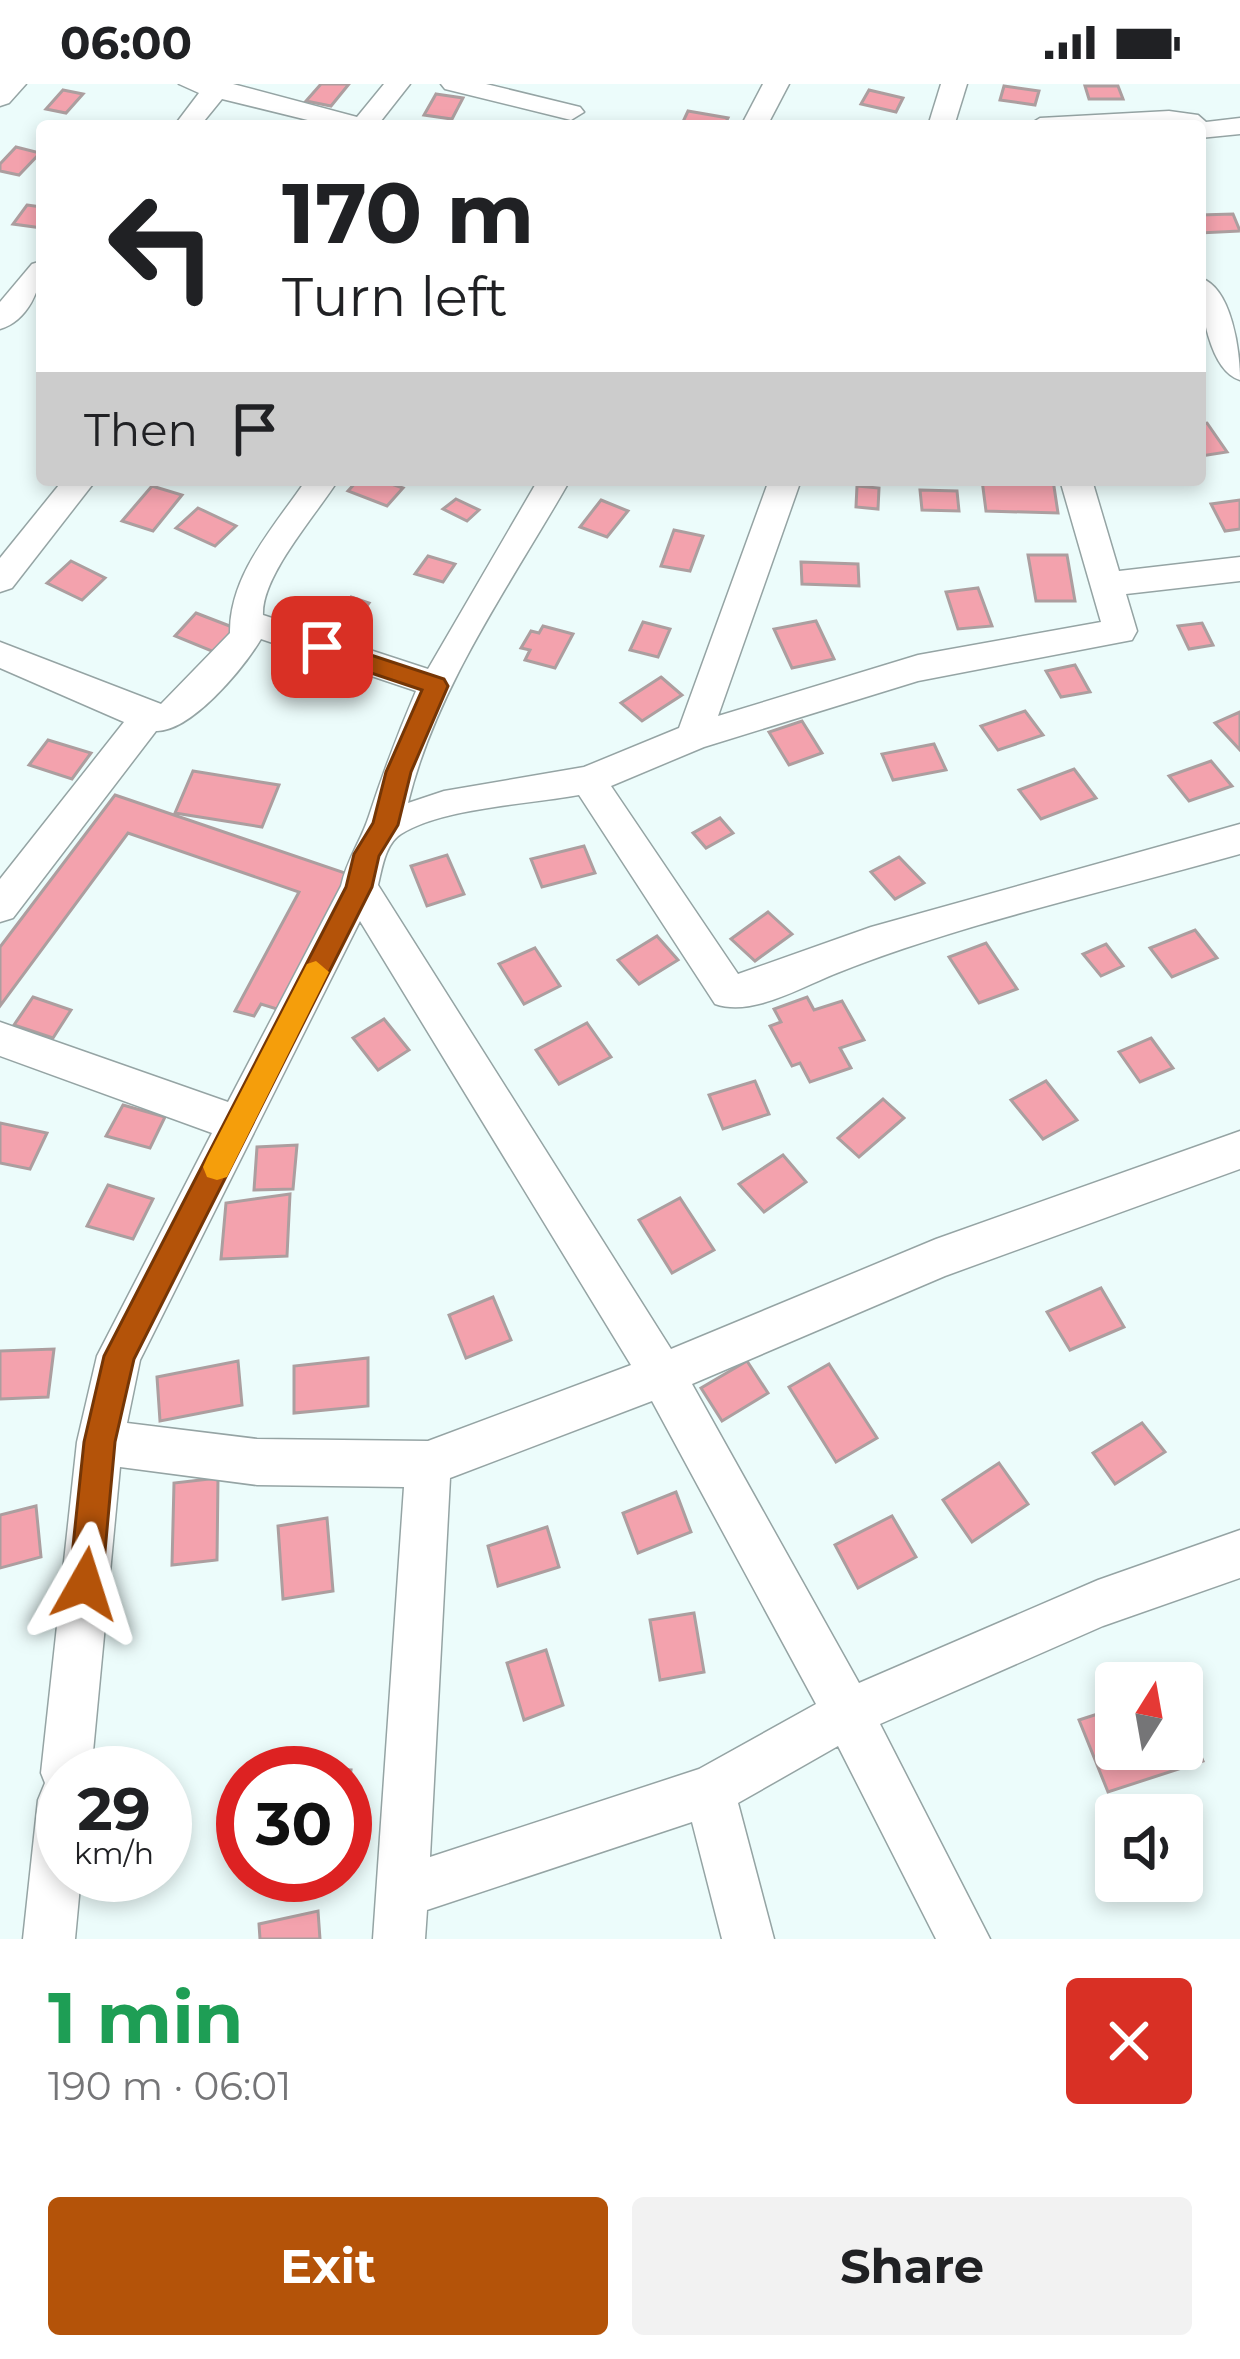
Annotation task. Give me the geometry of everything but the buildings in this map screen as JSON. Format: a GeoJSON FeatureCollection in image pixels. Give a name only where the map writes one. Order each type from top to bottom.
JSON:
{"type":"FeatureCollection","features":[{"type":"Feature","properties":{"kind":"street"},"geometry":{"type":"LineString","coordinates":[[368,120],[397,84]]}},
{"type":"Feature","properties":{"kind":"street"},"geometry":{"type":"LineString","coordinates":[[454,84],[566,119],[590,84]]}},
{"type":"Feature","properties":{"kind":"street"},"geometry":{"type":"LineString","coordinates":[[757,120],[776,84]]}},
{"type":"Feature","properties":{"kind":"street"},"geometry":{"type":"LineString","coordinates":[[943,120],[954,84]]}},
{"type":"Feature","properties":{"kind":"street"},"geometry":{"type":"LineString","coordinates":[[190,120],[209,85],[340,120]]}},
{"type":"Feature","properties":{"kind":"street"},"geometry":{"type":"LineString","coordinates":[[1206,128],[1240,126]]}},
{"type":"Feature","properties":{"kind":"street"},"geometry":{"type":"LineString","coordinates":[[0,320],[36,277]]}},
{"type":"Feature","properties":{"kind":"street"},"geometry":{"type":"LineString","coordinates":[[1206,299],[1240,370]]}},
{"type":"Feature","properties":{"kind":"street"},"geometry":{"type":"LineString","coordinates":[[0,580],[75,486]]}},
{"type":"Feature","properties":{"kind":"street"},"geometry":{"type":"LineString","coordinates":[[0,654],[147,717],[169,718],[236,652],[247,634],[246,602],[318,486]]}},
{"type":"Feature","properties":{"kind":"street"},"geometry":{"type":"LineString","coordinates":[[69,1746],[100,1442],[119,1356],[359,887],[367,854],[385,825],[398,772],[436,686],[551,486]]}},
{"type":"Feature","properties":{"kind":"street"},"geometry":{"type":"LineString","coordinates":[[693,736],[783,486]]}},
{"type":"Feature","properties":{"kind":"street"},"geometry":{"type":"LineString","coordinates":[[385,825],[444,806],[588,780],[693,736],[918,668],[1120,631],[1078,486]]}},
{"type":"Feature","properties":{"kind":"street"},"geometry":{"type":"LineString","coordinates":[[1107,584],[1240,568]]}},
{"type":"Feature","properties":{"kind":"street"},"geometry":{"type":"LineString","coordinates":[[246,622],[436,686]]}},
{"type":"Feature","properties":{"kind":"street"},"geometry":{"type":"LineString","coordinates":[[0,907],[147,717]]}},
{"type":"Feature","properties":{"kind":"street"},"geometry":{"type":"LineString","coordinates":[[588,780],[729,992],[759,987],[872,943],[1240,839]]}},
{"type":"Feature","properties":{"kind":"street"},"geometry":{"type":"LineString","coordinates":[[359,887],[662,1375],[848,1713],[964,1939]]}},
{"type":"Feature","properties":{"kind":"street"},"geometry":{"type":"LineString","coordinates":[[0,1039],[239,1125]]}},
{"type":"Feature","properties":{"kind":"street"},"geometry":{"type":"LineString","coordinates":[[100,1442],[256,1462],[428,1463],[662,1375],[936,1259],[1240,1150]]}},
{"type":"Feature","properties":{"kind":"street"},"geometry":{"type":"LineString","coordinates":[[428,1463],[399,1916],[710,1791],[848,1713],[1098,1604],[1240,1554]]}},
{"type":"Feature","properties":{"kind":"street"},"geometry":{"type":"LineString","coordinates":[[710,1791],[748,1939]]}},
{"type":"Feature","properties":{"kind":"street"},"geometry":{"type":"LineString","coordinates":[[49,1939],[53,1902]]}},
{"type":"Feature","properties":{"kind":"slow traffic"},"geometry":{"type":"LineString","coordinates":[[217,1167],[316,972]]}},
{"type":"Feature","properties":{"kind":"route"},"geometry":{"type":"LineString","coordinates":[[85,1584],[100,1442],[119,1356],[359,887],[367,854],[385,825],[398,772],[436,686],[322,647]]}}]}
